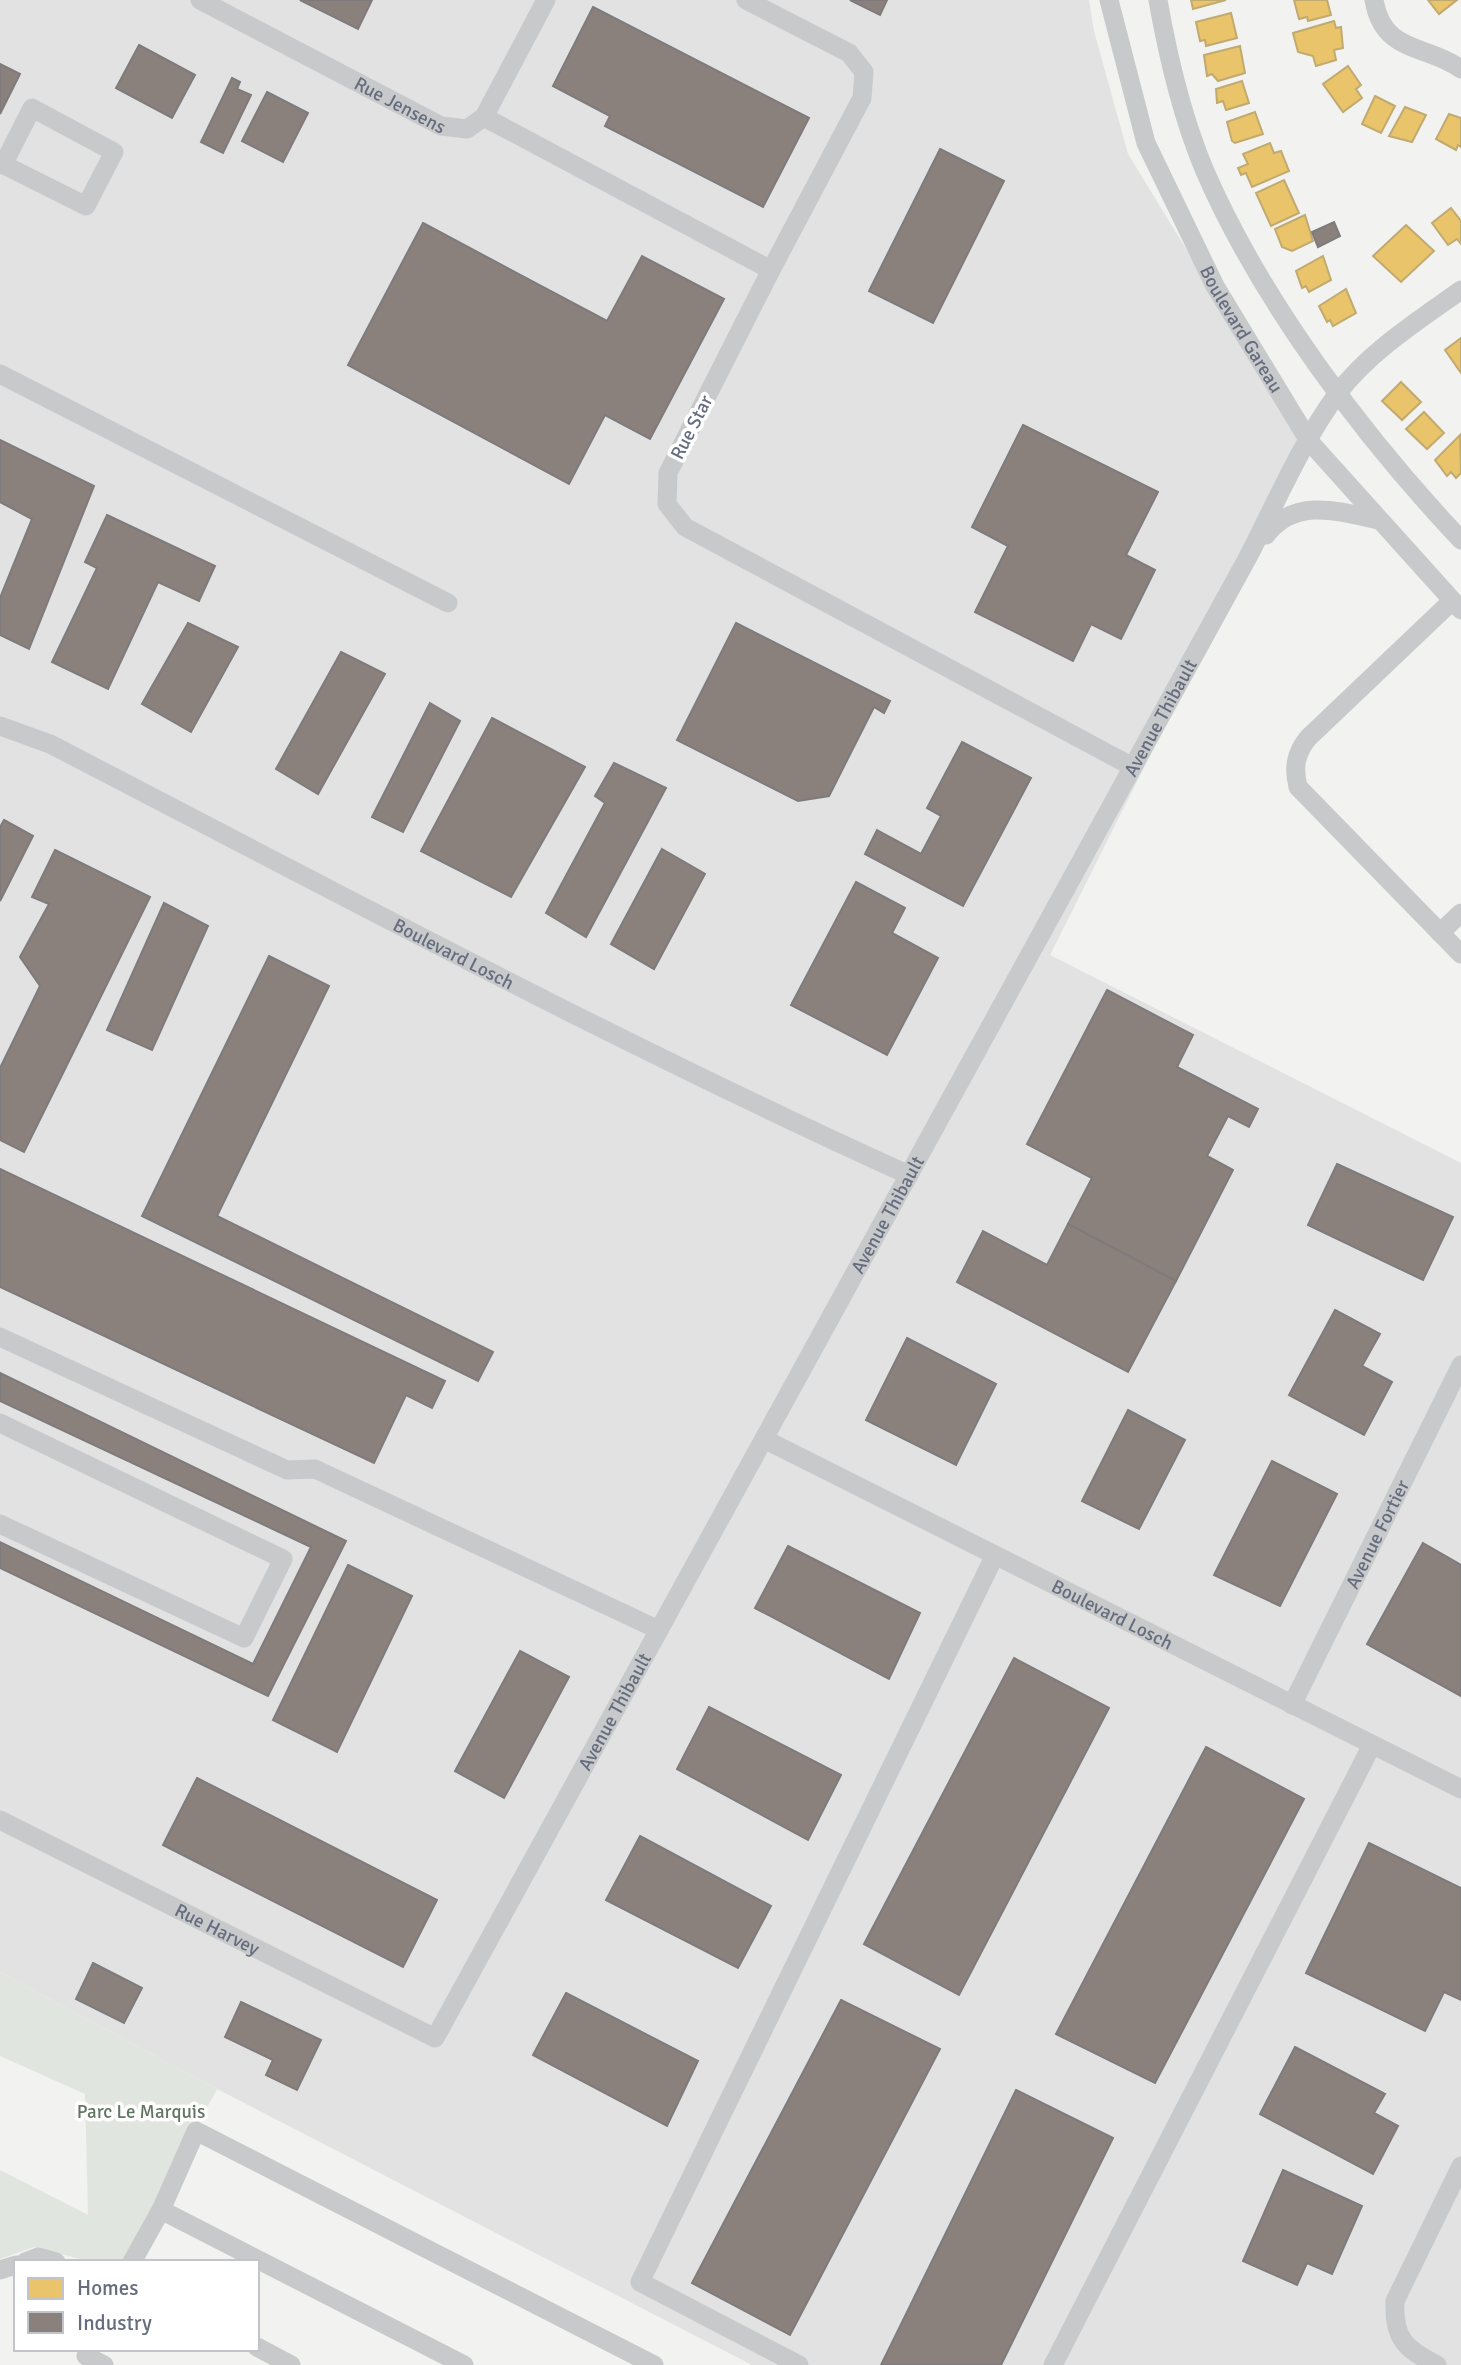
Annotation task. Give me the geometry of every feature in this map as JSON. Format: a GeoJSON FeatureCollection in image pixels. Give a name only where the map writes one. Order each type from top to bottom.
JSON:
{"type":"FeatureCollection","features":[{"type":"Feature","properties":{"kind":"street","name":"Rue Jensens"},"geometry":{"type":"LineString","coordinates":[[200,0],[441,126],[467,129],[484,117]]}},
{"type":"Feature","properties":{"kind":"street"},"geometry":{"type":"LineString","coordinates":[[546,0],[484,117],[771,270]]}},
{"type":"Feature","properties":{"kind":"street","name":"Rue Star"},"geometry":{"type":"LineString","coordinates":[[746,0],[849,53],[864,72],[862,98],[668,473],[667,504],[685,527],[1133,766]]}},
{"type":"Feature","properties":{"kind":"street","name":"Boulevard Gareau"},"geometry":{"type":"LineString","coordinates":[[1109,0],[1146,143],[1215,286],[1308,440],[1457,605]]}},
{"type":"Feature","properties":{"kind":"street","name":"Boulevard Gareau"},"geometry":{"type":"LineString","coordinates":[[1158,0],[1178,90],[1204,168],[1261,283],[1410,486],[1461,540]]}},
{"type":"Feature","properties":{"kind":"street"},"geometry":{"type":"LineString","coordinates":[[1374,0],[1376,10],[1392,39],[1461,69]]}},
{"type":"Feature","properties":{"kind":"street"},"geometry":{"type":"LineString","coordinates":[[32,108],[114,152],[86,206],[2,164],[32,108]]}},
{"type":"Feature","properties":{"kind":"street","name":"Avenue Thibault"},"geometry":{"type":"LineString","coordinates":[[435,2038],[1248,558],[1308,440],[1339,392],[1393,340],[1461,290]]}},
{"type":"Feature","properties":{"kind":"street"},"geometry":{"type":"LineString","coordinates":[[0,374],[448,603]]}},
{"type":"Feature","properties":{"kind":"street"},"geometry":{"type":"LineString","coordinates":[[1248,558],[1276,522],[1291,514],[1327,509],[1378,520]]}},
{"type":"Feature","properties":{"kind":"street"},"geometry":{"type":"LineString","coordinates":[[1457,605],[1308,738],[1298,750],[1296,762],[1298,787],[1461,954]]}},
{"type":"Feature","properties":{"kind":"street","name":"Boulevard Losch"},"geometry":{"type":"LineString","coordinates":[[0,726],[50,744],[421,935],[810,1130],[909,1175]]}},
{"type":"Feature","properties":{"kind":"street"},"geometry":{"type":"LineString","coordinates":[[1440,933],[1461,913]]}},
{"type":"Feature","properties":{"kind":"street"},"geometry":{"type":"LineString","coordinates":[[0,1337],[287,1470],[315,1469],[659,1630]]}},
{"type":"Feature","properties":{"kind":"street","name":"Avenue Fortier"},"geometry":{"type":"LineString","coordinates":[[1292,1705],[1461,1365]]}},
{"type":"Feature","properties":{"kind":"street"},"geometry":{"type":"LineString","coordinates":[[0,1423],[283,1559],[244,1638],[0,1524]]}},
{"type":"Feature","properties":{"kind":"street","name":"Boulevard Losch"},"geometry":{"type":"LineString","coordinates":[[764,1439],[1461,1789]]}},
{"type":"Feature","properties":{"kind":"street"},"geometry":{"type":"LineString","coordinates":[[799,2365],[640,2282],[995,1555]]}},
{"type":"Feature","properties":{"kind":"street"},"geometry":{"type":"LineString","coordinates":[[1053,2365],[1373,1745]]}},
{"type":"Feature","properties":{"kind":"street","name":"Rue Harvey"},"geometry":{"type":"LineString","coordinates":[[0,1820],[435,2038]]}},
{"type":"Feature","properties":{"kind":"street"},"geometry":{"type":"LineString","coordinates":[[133,2260],[161,2210],[196,2131],[654,2365]]}},
{"type":"Feature","properties":{"kind":"street"},"geometry":{"type":"LineString","coordinates":[[1437,2365],[1419,2356],[1402,2342],[1394,2322],[1395,2301],[1461,2166]]}},
{"type":"Feature","properties":{"kind":"street"},"geometry":{"type":"LineString","coordinates":[[161,2210],[259,2260]]}},
{"type":"Feature","properties":{"kind":"street"},"geometry":{"type":"LineString","coordinates":[[30,2260],[38,2257],[49,2260]]}},
{"type":"Feature","properties":{"kind":"street"},"geometry":{"type":"LineString","coordinates":[[259,2260],[464,2365]]}},
{"type":"Feature","properties":{"kind":"street"},"geometry":{"type":"LineString","coordinates":[[259,2348],[292,2365]]}},
{"type":"Feature","properties":{"kind":"street"},"geometry":{"type":"LineString","coordinates":[[88,2351],[86,2356],[104,2365]]}},
{"type":"Feature","properties":{"kind":"shaded area"},"geometry":{"type":"Polygon","coordinates":[[[0,0],[1089,0],[1094,31],[1128,154],[1306,445],[1050,955],[1461,1163],[1461,2365],[752,2365],[217,2089],[0,1972],[0,0]]]}},
{"type":"Feature","properties":{"kind":"green space","name":"Parc Le Marquis"},"geometry":{"type":"Polygon","coordinates":[[[0,1972],[217,2089],[124,2260],[84,2260],[34,2247],[0,2259],[0,2170],[88,2215],[85,2094],[0,2056],[0,1972]]]}},
{"type":"Feature","properties":{"kind":"building: Homes"},"geometry":{"type":"Polygon","coordinates":[[[1191,0],[1226,0],[1193,9],[1191,0]]]}},
{"type":"Feature","properties":{"kind":"building: Homes"},"geometry":{"type":"Polygon","coordinates":[[[1294,0],[1327,0],[1331,15],[1308,21],[1307,17],[1299,19],[1294,0]]]}},
{"type":"Feature","properties":{"kind":"building: Homes"},"geometry":{"type":"Polygon","coordinates":[[[1428,0],[1457,0],[1439,14],[1428,0]]]}},
{"type":"Feature","properties":{"kind":"building: Homes"},"geometry":{"type":"Polygon","coordinates":[[[1231,13],[1237,38],[1206,46],[1205,40],[1200,41],[1196,22],[1231,13]]]}},
{"type":"Feature","properties":{"kind":"building: Homes"},"geometry":{"type":"Polygon","coordinates":[[[1334,21],[1336,28],[1341,27],[1343,48],[1334,50],[1336,60],[1316,66],[1313,56],[1298,52],[1293,33],[1334,21]]]}},
{"type":"Feature","properties":{"kind":"building: Homes"},"geometry":{"type":"Polygon","coordinates":[[[1240,46],[1245,73],[1218,81],[1212,74],[1207,76],[1204,55],[1240,46]]]}},
{"type":"Feature","properties":{"kind":"building: Homes"},"geometry":{"type":"Polygon","coordinates":[[[1348,66],[1361,85],[1356,89],[1362,98],[1343,112],[1323,84],[1348,66]]]}},
{"type":"Feature","properties":{"kind":"building: Homes"},"geometry":{"type":"Polygon","coordinates":[[[1242,81],[1249,103],[1226,110],[1223,101],[1217,103],[1216,89],[1242,81]]]}},
{"type":"Feature","properties":{"kind":"building: Homes"},"geometry":{"type":"Polygon","coordinates":[[[1375,96],[1395,106],[1381,133],[1362,124],[1375,96]]]}},
{"type":"Feature","properties":{"kind":"building: Homes"},"geometry":{"type":"Polygon","coordinates":[[[1405,107],[1426,115],[1412,142],[1389,136],[1405,107]]]}},
{"type":"Feature","properties":{"kind":"building: Homes"},"geometry":{"type":"Polygon","coordinates":[[[1255,112],[1263,134],[1235,143],[1232,141],[1227,122],[1255,112]]]}},
{"type":"Feature","properties":{"kind":"building: Homes"},"geometry":{"type":"Polygon","coordinates":[[[1449,114],[1461,118],[1461,147],[1458,145],[1456,150],[1436,139],[1449,114]]]}},
{"type":"Feature","properties":{"kind":"building: Homes"},"geometry":{"type":"Polygon","coordinates":[[[1270,143],[1274,153],[1281,151],[1289,171],[1252,187],[1246,173],[1241,175],[1238,168],[1248,164],[1243,154],[1270,143]]]}},
{"type":"Feature","properties":{"kind":"building: Homes"},"geometry":{"type":"Polygon","coordinates":[[[1284,180],[1299,213],[1271,226],[1256,193],[1284,180]]]}},
{"type":"Feature","properties":{"kind":"building: Homes"},"geometry":{"type":"Polygon","coordinates":[[[1451,208],[1461,221],[1461,244],[1457,239],[1448,245],[1432,223],[1451,208]]]}},
{"type":"Feature","properties":{"kind":"building: Homes"},"geometry":{"type":"Polygon","coordinates":[[[1305,215],[1313,241],[1292,251],[1282,247],[1275,229],[1305,215]]]}},
{"type":"Feature","properties":{"kind":"building: Homes"},"geometry":{"type":"Polygon","coordinates":[[[1406,225],[1434,251],[1401,282],[1373,256],[1406,225]]]}},
{"type":"Feature","properties":{"kind":"building: Homes"},"geometry":{"type":"Polygon","coordinates":[[[1323,256],[1331,280],[1309,292],[1306,286],[1302,288],[1296,271],[1323,256]]]}},
{"type":"Feature","properties":{"kind":"building: Homes"},"geometry":{"type":"Polygon","coordinates":[[[1346,289],[1356,313],[1333,326],[1330,320],[1327,322],[1319,306],[1346,289]]]}},
{"type":"Feature","properties":{"kind":"building: Homes"},"geometry":{"type":"Polygon","coordinates":[[[1461,338],[1461,373],[1445,350],[1461,338]]]}},
{"type":"Feature","properties":{"kind":"building: Homes"},"geometry":{"type":"Polygon","coordinates":[[[1401,382],[1421,402],[1402,420],[1382,401],[1401,382]]]}},
{"type":"Feature","properties":{"kind":"building: Homes"},"geometry":{"type":"Polygon","coordinates":[[[1424,412],[1444,433],[1427,449],[1406,429],[1424,412]]]}},
{"type":"Feature","properties":{"kind":"building: Homes"},"geometry":{"type":"Polygon","coordinates":[[[1460,435],[1461,473],[1456,478],[1451,472],[1447,476],[1435,460],[1460,435]]]}},
{"type":"Feature","properties":{"kind":"building: Industry"},"geometry":{"type":"Polygon","coordinates":[[[300,0],[372,0],[358,29],[300,0]]]}},
{"type":"Feature","properties":{"kind":"building: Industry"},"geometry":{"type":"Polygon","coordinates":[[[850,0],[887,0],[880,15],[850,0]]]}},
{"type":"Feature","properties":{"kind":"building: Industry"},"geometry":{"type":"Polygon","coordinates":[[[593,7],[809,118],[763,207],[605,126],[610,116],[553,86],[593,7]]]}},
{"type":"Feature","properties":{"kind":"building: Industry"},"geometry":{"type":"Polygon","coordinates":[[[139,45],[195,75],[172,118],[116,88],[139,45]]]}},
{"type":"Feature","properties":{"kind":"building: Industry"},"geometry":{"type":"Polygon","coordinates":[[[0,64],[20,74],[0,114],[0,64]]]}},
{"type":"Feature","properties":{"kind":"building: Industry"},"geometry":{"type":"Polygon","coordinates":[[[232,78],[240,82],[237,89],[251,95],[223,153],[201,142],[232,78]]]}},
{"type":"Feature","properties":{"kind":"building: Industry"},"geometry":{"type":"Polygon","coordinates":[[[267,92],[308,113],[283,162],[242,141],[267,92]]]}},
{"type":"Feature","properties":{"kind":"building: Industry"},"geometry":{"type":"Polygon","coordinates":[[[940,149],[1004,181],[933,323],[869,291],[940,149]]]}},
{"type":"Feature","properties":{"kind":"building: Industry"},"geometry":{"type":"Polygon","coordinates":[[[1334,222],[1340,236],[1318,247],[1312,232],[1334,222]]]}},
{"type":"Feature","properties":{"kind":"building: Industry"},"geometry":{"type":"Polygon","coordinates":[[[423,223],[607,321],[642,256],[724,299],[650,439],[605,415],[569,484],[348,365],[423,223]]]}},
{"type":"Feature","properties":{"kind":"building: Industry"},"geometry":{"type":"Polygon","coordinates":[[[1023,425],[1158,492],[1126,555],[1155,570],[1121,639],[1091,624],[1073,661],[975,612],[1008,546],[972,527],[1023,425]]]}},
{"type":"Feature","properties":{"kind":"building: Industry"},"geometry":{"type":"Polygon","coordinates":[[[0,440],[94,486],[29,649],[0,635],[0,598],[32,519],[0,502],[0,440]]]}},
{"type":"Feature","properties":{"kind":"building: Industry"},"geometry":{"type":"Polygon","coordinates":[[[107,515],[215,566],[199,601],[158,582],[108,689],[52,662],[97,568],[85,562],[107,515]]]}},
{"type":"Feature","properties":{"kind":"building: Industry"},"geometry":{"type":"Polygon","coordinates":[[[188,623],[238,647],[191,732],[142,704],[188,623]]]}},
{"type":"Feature","properties":{"kind":"building: Industry"},"geometry":{"type":"Polygon","coordinates":[[[736,623],[890,701],[884,713],[874,707],[829,796],[798,801],[677,740],[736,623]]]}},
{"type":"Feature","properties":{"kind":"building: Industry"},"geometry":{"type":"Polygon","coordinates":[[[341,652],[385,674],[318,794],[276,769],[341,652]]]}},
{"type":"Feature","properties":{"kind":"building: Industry"},"geometry":{"type":"Polygon","coordinates":[[[430,703],[460,721],[403,832],[372,817],[430,703]]]}},
{"type":"Feature","properties":{"kind":"building: Industry"},"geometry":{"type":"Polygon","coordinates":[[[492,718],[585,767],[511,897],[421,851],[492,718]]]}},
{"type":"Feature","properties":{"kind":"building: Industry"},"geometry":{"type":"Polygon","coordinates":[[[962,742],[1031,778],[963,906],[865,854],[877,830],[921,854],[941,816],[927,808],[962,742]]]}},
{"type":"Feature","properties":{"kind":"building: Industry"},"geometry":{"type":"Polygon","coordinates":[[[614,763],[666,788],[586,937],[546,913],[605,803],[595,796],[614,763]]]}},
{"type":"Feature","properties":{"kind":"building: Industry"},"geometry":{"type":"Polygon","coordinates":[[[4,820],[33,836],[0,901],[0,827],[4,820]]]}},
{"type":"Feature","properties":{"kind":"building: Industry"},"geometry":{"type":"Polygon","coordinates":[[[662,849],[705,874],[654,969],[611,944],[662,849]]]}},
{"type":"Feature","properties":{"kind":"building: Industry"},"geometry":{"type":"Polygon","coordinates":[[[55,850],[150,897],[24,1152],[0,1140],[0,1068],[40,986],[20,957],[49,904],[32,897],[55,850]]]}},
{"type":"Feature","properties":{"kind":"building: Industry"},"geometry":{"type":"Polygon","coordinates":[[[856,882],[905,908],[892,933],[938,958],[887,1055],[791,1005],[856,882]]]}},
{"type":"Feature","properties":{"kind":"building: Industry"},"geometry":{"type":"Polygon","coordinates":[[[164,903],[208,926],[152,1050],[107,1030],[164,903]]]}},
{"type":"Feature","properties":{"kind":"building: Industry"},"geometry":{"type":"Polygon","coordinates":[[[269,956],[329,986],[217,1216],[493,1352],[478,1381],[142,1216],[269,956]]]}},
{"type":"Feature","properties":{"kind":"building: Industry"},"geometry":{"type":"Polygon","coordinates":[[[1107,990],[1193,1035],[1177,1067],[1258,1109],[1249,1127],[1228,1116],[1207,1156],[1233,1170],[1176,1281],[1068,1224],[1092,1178],[1027,1144],[1107,990]]]}},
{"type":"Feature","properties":{"kind":"building: Industry"},"geometry":{"type":"Polygon","coordinates":[[[1337,1164],[1453,1217],[1423,1280],[1308,1225],[1337,1164]]]}},
{"type":"Feature","properties":{"kind":"building: Industry"},"geometry":{"type":"Polygon","coordinates":[[[0,1169],[445,1381],[432,1408],[406,1395],[374,1463],[0,1287],[0,1169]]]}},
{"type":"Feature","properties":{"kind":"building: Industry"},"geometry":{"type":"Polygon","coordinates":[[[1068,1224],[1176,1281],[1128,1372],[957,1282],[983,1231],[1047,1265],[1068,1224]]]}},
{"type":"Feature","properties":{"kind":"building: Industry"},"geometry":{"type":"Polygon","coordinates":[[[1335,1310],[1380,1334],[1362,1366],[1392,1382],[1364,1435],[1289,1395],[1335,1310]]]}},
{"type":"Feature","properties":{"kind":"building: Industry"},"geometry":{"type":"Polygon","coordinates":[[[907,1338],[996,1384],[956,1465],[866,1420],[907,1338]]]}},
{"type":"Feature","properties":{"kind":"building: Industry"},"geometry":{"type":"Polygon","coordinates":[[[0,1373],[346,1541],[268,1696],[0,1568],[0,1542],[253,1664],[311,1547],[0,1401],[0,1373]]]}},
{"type":"Feature","properties":{"kind":"building: Industry"},"geometry":{"type":"Polygon","coordinates":[[[1128,1410],[1185,1440],[1139,1529],[1082,1501],[1128,1410]]]}},
{"type":"Feature","properties":{"kind":"building: Industry"},"geometry":{"type":"Polygon","coordinates":[[[1272,1461],[1337,1494],[1280,1606],[1214,1575],[1272,1461]]]}},
{"type":"Feature","properties":{"kind":"building: Industry"},"geometry":{"type":"Polygon","coordinates":[[[1423,1543],[1461,1565],[1461,1696],[1367,1644],[1423,1543]]]}},
{"type":"Feature","properties":{"kind":"building: Industry"},"geometry":{"type":"Polygon","coordinates":[[[788,1546],[920,1613],[889,1679],[755,1608],[788,1546]]]}},
{"type":"Feature","properties":{"kind":"building: Industry"},"geometry":{"type":"Polygon","coordinates":[[[348,1565],[412,1596],[337,1752],[273,1720],[348,1565]]]}},
{"type":"Feature","properties":{"kind":"building: Industry"},"geometry":{"type":"Polygon","coordinates":[[[520,1651],[569,1677],[504,1798],[455,1771],[520,1651]]]}},
{"type":"Feature","properties":{"kind":"building: Industry"},"geometry":{"type":"Polygon","coordinates":[[[1014,1658],[1109,1708],[959,1995],[864,1944],[1014,1658]]]}},
{"type":"Feature","properties":{"kind":"building: Industry"},"geometry":{"type":"Polygon","coordinates":[[[709,1707],[841,1775],[808,1840],[677,1769],[709,1707]]]}},
{"type":"Feature","properties":{"kind":"building: Industry"},"geometry":{"type":"Polygon","coordinates":[[[1206,1747],[1304,1799],[1155,2083],[1056,2034],[1206,1747]]]}},
{"type":"Feature","properties":{"kind":"building: Industry"},"geometry":{"type":"Polygon","coordinates":[[[197,1778],[437,1900],[403,1967],[163,1845],[197,1778]]]}},
{"type":"Feature","properties":{"kind":"building: Industry"},"geometry":{"type":"Polygon","coordinates":[[[640,1836],[771,1906],[738,1968],[606,1900],[640,1836]]]}},
{"type":"Feature","properties":{"kind":"building: Industry"},"geometry":{"type":"Polygon","coordinates":[[[1369,1843],[1461,1888],[1461,2000],[1444,1992],[1425,2031],[1306,1973],[1369,1843]]]}},
{"type":"Feature","properties":{"kind":"building: Industry"},"geometry":{"type":"Polygon","coordinates":[[[93,1963],[142,1988],[124,2023],[76,1999],[93,1963]]]}},
{"type":"Feature","properties":{"kind":"building: Industry"},"geometry":{"type":"Polygon","coordinates":[[[566,1993],[698,2061],[667,2126],[533,2055],[566,1993]]]}},
{"type":"Feature","properties":{"kind":"building: Industry"},"geometry":{"type":"Polygon","coordinates":[[[841,2000],[940,2049],[790,2335],[692,2283],[841,2000]]]}},
{"type":"Feature","properties":{"kind":"building: Industry"},"geometry":{"type":"Polygon","coordinates":[[[241,2002],[321,2040],[297,2090],[266,2075],[273,2060],[225,2037],[241,2002]]]}},
{"type":"Feature","properties":{"kind":"building: Industry"},"geometry":{"type":"Polygon","coordinates":[[[1295,2047],[1385,2094],[1374,2113],[1398,2126],[1373,2174],[1260,2114],[1295,2047]]]}},
{"type":"Feature","properties":{"kind":"building: Industry"},"geometry":{"type":"Polygon","coordinates":[[[1016,2090],[1113,2138],[1001,2365],[881,2365],[1016,2090]]]}},
{"type":"Feature","properties":{"kind":"building: Industry"},"geometry":{"type":"Polygon","coordinates":[[[1283,2170],[1362,2206],[1332,2274],[1307,2263],[1297,2285],[1243,2261],[1283,2170]]]}}]}
